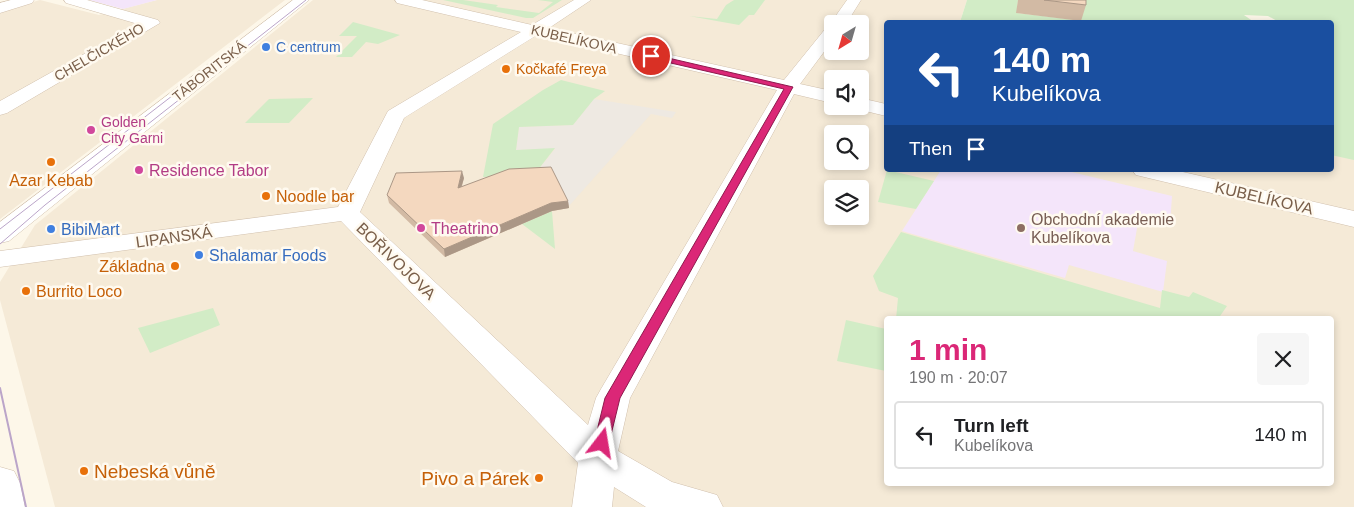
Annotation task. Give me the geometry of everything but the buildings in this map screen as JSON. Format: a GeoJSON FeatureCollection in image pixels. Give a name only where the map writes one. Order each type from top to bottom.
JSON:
{"type":"FeatureCollection","features":[{"type":"Feature","properties":{"kind":"street"},"geometry":{"type":"LineString","coordinates":[[0,8],[27,0]]}},
{"type":"Feature","properties":{"kind":"street","name":"CHELČICKÉHO"},"geometry":{"type":"LineString","coordinates":[[0,109],[152,23],[71,0]]}},
{"type":"Feature","properties":{"kind":"street","name":"TÁBORITSKÁ"},"geometry":{"type":"LineString","coordinates":[[0,235],[302,0]]}},
{"type":"Feature","properties":{"kind":"street","name":"KUBELÍKOVA"},"geometry":{"type":"LineString","coordinates":[[402,0],[824,96]]}},
{"type":"Feature","properties":{"kind":"street","name":"BOŘIVOJOVA"},"geometry":{"type":"LineString","coordinates":[[584,0],[395,115],[347,213],[598,458],[662,496],[702,507]]}},
{"type":"Feature","properties":{"kind":"street"},"geometry":{"type":"LineString","coordinates":[[844,15],[854,0]]}},
{"type":"Feature","properties":{"kind":"street"},"geometry":{"type":"LineString","coordinates":[[592,507],[598,458],[613,398],[789,87],[824,41]]}},
{"type":"Feature","properties":{"kind":"street"},"geometry":{"type":"LineString","coordinates":[[869,106],[884,110]]}},
{"type":"Feature","properties":{"kind":"street","name":"KUBELÍKOVA"},"geometry":{"type":"LineString","coordinates":[[1153,172],[1354,219]]}},
{"type":"Feature","properties":{"kind":"street","name":"LIPANSKÁ"},"geometry":{"type":"LineString","coordinates":[[0,259],[347,213]]}},
{"type":"Feature","properties":{"kind":"street"},"geometry":{"type":"LineString","coordinates":[[0,483],[5,507]]}},
{"type":"Feature","properties":{"kind":"shaded area"},"geometry":{"type":"Polygon","coordinates":[[[40,0],[99,15],[157,0],[285,0],[0,219],[0,12],[40,0]]]}},
{"type":"Feature","properties":{"kind":"shaded area"},"geometry":{"type":"Polygon","coordinates":[[[89,0],[157,0],[123,9],[89,0]]]}},
{"type":"Feature","properties":{"kind":"shaded area"},"geometry":{"type":"Polygon","coordinates":[[[313,0],[967,0],[961,20],[884,20],[884,172],[1334,172],[1334,133],[1354,137],[1354,507],[55,507],[0,300],[0,282],[35,225],[313,0]]]}},
{"type":"Feature","properties":{"kind":"shaded area"},"geometry":{"type":"Polygon","coordinates":[[[594,99],[676,112],[672,118],[651,114],[568,207],[534,175],[555,149],[516,150],[519,127],[573,125],[594,99]]]}},
{"type":"Feature","properties":{"kind":"shaded area","name":"Obchodní akademie Kubelíkova"},"geometry":{"type":"Polygon","coordinates":[[[940,172],[1071,172],[1172,196],[1170,225],[1139,217],[1133,251],[1167,261],[1163,292],[1069,265],[1065,278],[902,231],[940,172]]]}},
{"type":"Feature","properties":{"kind":"green space"},"geometry":{"type":"Polygon","coordinates":[[[443,0],[463,0],[539,13],[553,2],[538,0],[562,0],[533,18],[526,18],[443,0]]]}},
{"type":"Feature","properties":{"kind":"green space"},"geometry":{"type":"Polygon","coordinates":[[[734,0],[765,0],[754,15],[749,15],[739,25],[689,16],[717,19],[726,5],[734,0]]]}},
{"type":"Feature","properties":{"kind":"green space"},"geometry":{"type":"Polygon","coordinates":[[[967,0],[1018,0],[1017,13],[1077,20],[961,20],[967,0]]]}},
{"type":"Feature","properties":{"kind":"green space"},"geometry":{"type":"Polygon","coordinates":[[[1079,0],[1354,0],[1354,160],[1334,156],[1334,20],[1275,20],[1268,16],[1244,15],[1251,20],[1081,20],[1079,0]]]}},
{"type":"Feature","properties":{"kind":"green space"},"geometry":{"type":"Polygon","coordinates":[[[353,22],[400,35],[378,44],[366,42],[352,57],[336,57],[357,36],[339,36],[353,22]]]}},
{"type":"Feature","properties":{"kind":"green space"},"geometry":{"type":"Polygon","coordinates":[[[561,80],[605,91],[594,99],[573,125],[519,127],[516,150],[555,148],[534,175],[483,177],[493,124],[561,80]]]}},
{"type":"Feature","properties":{"kind":"green space"},"geometry":{"type":"Polygon","coordinates":[[[313,98],[289,123],[245,123],[269,99],[313,98]]]}},
{"type":"Feature","properties":{"kind":"green space"},"geometry":{"type":"Polygon","coordinates":[[[886,172],[896,172],[934,181],[916,209],[878,202],[886,172]]]}},
{"type":"Feature","properties":{"kind":"green space"},"geometry":{"type":"Polygon","coordinates":[[[552,211],[555,249],[522,224],[552,211]]]}},
{"type":"Feature","properties":{"kind":"green space"},"geometry":{"type":"Polygon","coordinates":[[[901,232],[1160,308],[1162,290],[1189,297],[1193,292],[1227,306],[1220,316],[896,316],[898,298],[879,291],[873,276],[901,232]]]}},
{"type":"Feature","properties":{"kind":"green space"},"geometry":{"type":"Polygon","coordinates":[[[213,308],[220,325],[150,353],[138,328],[213,308]]]}},
{"type":"Feature","properties":{"kind":"green space"},"geometry":{"type":"Polygon","coordinates":[[[846,320],[884,329],[884,371],[837,361],[846,320]]]}},
{"type":"Feature","properties":{"kind":"tram line"},"geometry":{"type":"LineString","coordinates":[[0,244],[45,205],[306,0]]}},
{"type":"Feature","properties":{"kind":"tram line"},"geometry":{"type":"LineString","coordinates":[[0,229],[194,79]]}},
{"type":"Feature","properties":{"kind":"tram line"},"geometry":{"type":"LineString","coordinates":[[0,388],[26,507]]}},
{"type":"Feature","properties":{"kind":"place","name":"C centrum"},"geometry":{"type":"Point","coordinates":[266,47]}},
{"type":"Feature","properties":{"kind":"place","name":"Kočkafé Freya"},"geometry":{"type":"Point","coordinates":[506,69]}},
{"type":"Feature","properties":{"kind":"place","name":"Golden City Garni"},"geometry":{"type":"Point","coordinates":[91,130]}},
{"type":"Feature","properties":{"kind":"place","name":"Azar Kebab"},"geometry":{"type":"Point","coordinates":[51,162]}},
{"type":"Feature","properties":{"kind":"place","name":"Residence Tabor"},"geometry":{"type":"Point","coordinates":[139,170]}},
{"type":"Feature","properties":{"kind":"place","name":"Noodle bar"},"geometry":{"type":"Point","coordinates":[266,196]}},
{"type":"Feature","properties":{"kind":"place","name":"Theatrino"},"geometry":{"type":"Point","coordinates":[421,228]}},
{"type":"Feature","properties":{"kind":"place","name":"Obchodní akademie Kubelíkova"},"geometry":{"type":"Point","coordinates":[1021,228]}},
{"type":"Feature","properties":{"kind":"place","name":"BibiMart"},"geometry":{"type":"Point","coordinates":[51,229]}},
{"type":"Feature","properties":{"kind":"place","name":"Shalamar Foods"},"geometry":{"type":"Point","coordinates":[199,255]}},
{"type":"Feature","properties":{"kind":"place","name":"Základna"},"geometry":{"type":"Point","coordinates":[175,266]}},
{"type":"Feature","properties":{"kind":"place","name":"Burrito Loco"},"geometry":{"type":"Point","coordinates":[26,291]}},
{"type":"Feature","properties":{"kind":"place","name":"Nebeská vůně"},"geometry":{"type":"Point","coordinates":[84,471]}},
{"type":"Feature","properties":{"kind":"place","name":"Pivo a Párek"},"geometry":{"type":"Point","coordinates":[539,478]}},
{"type":"Feature","properties":{"kind":"route"},"geometry":{"type":"LineString","coordinates":[[602,443],[613,398],[789,87],[651,56]]}}]}
